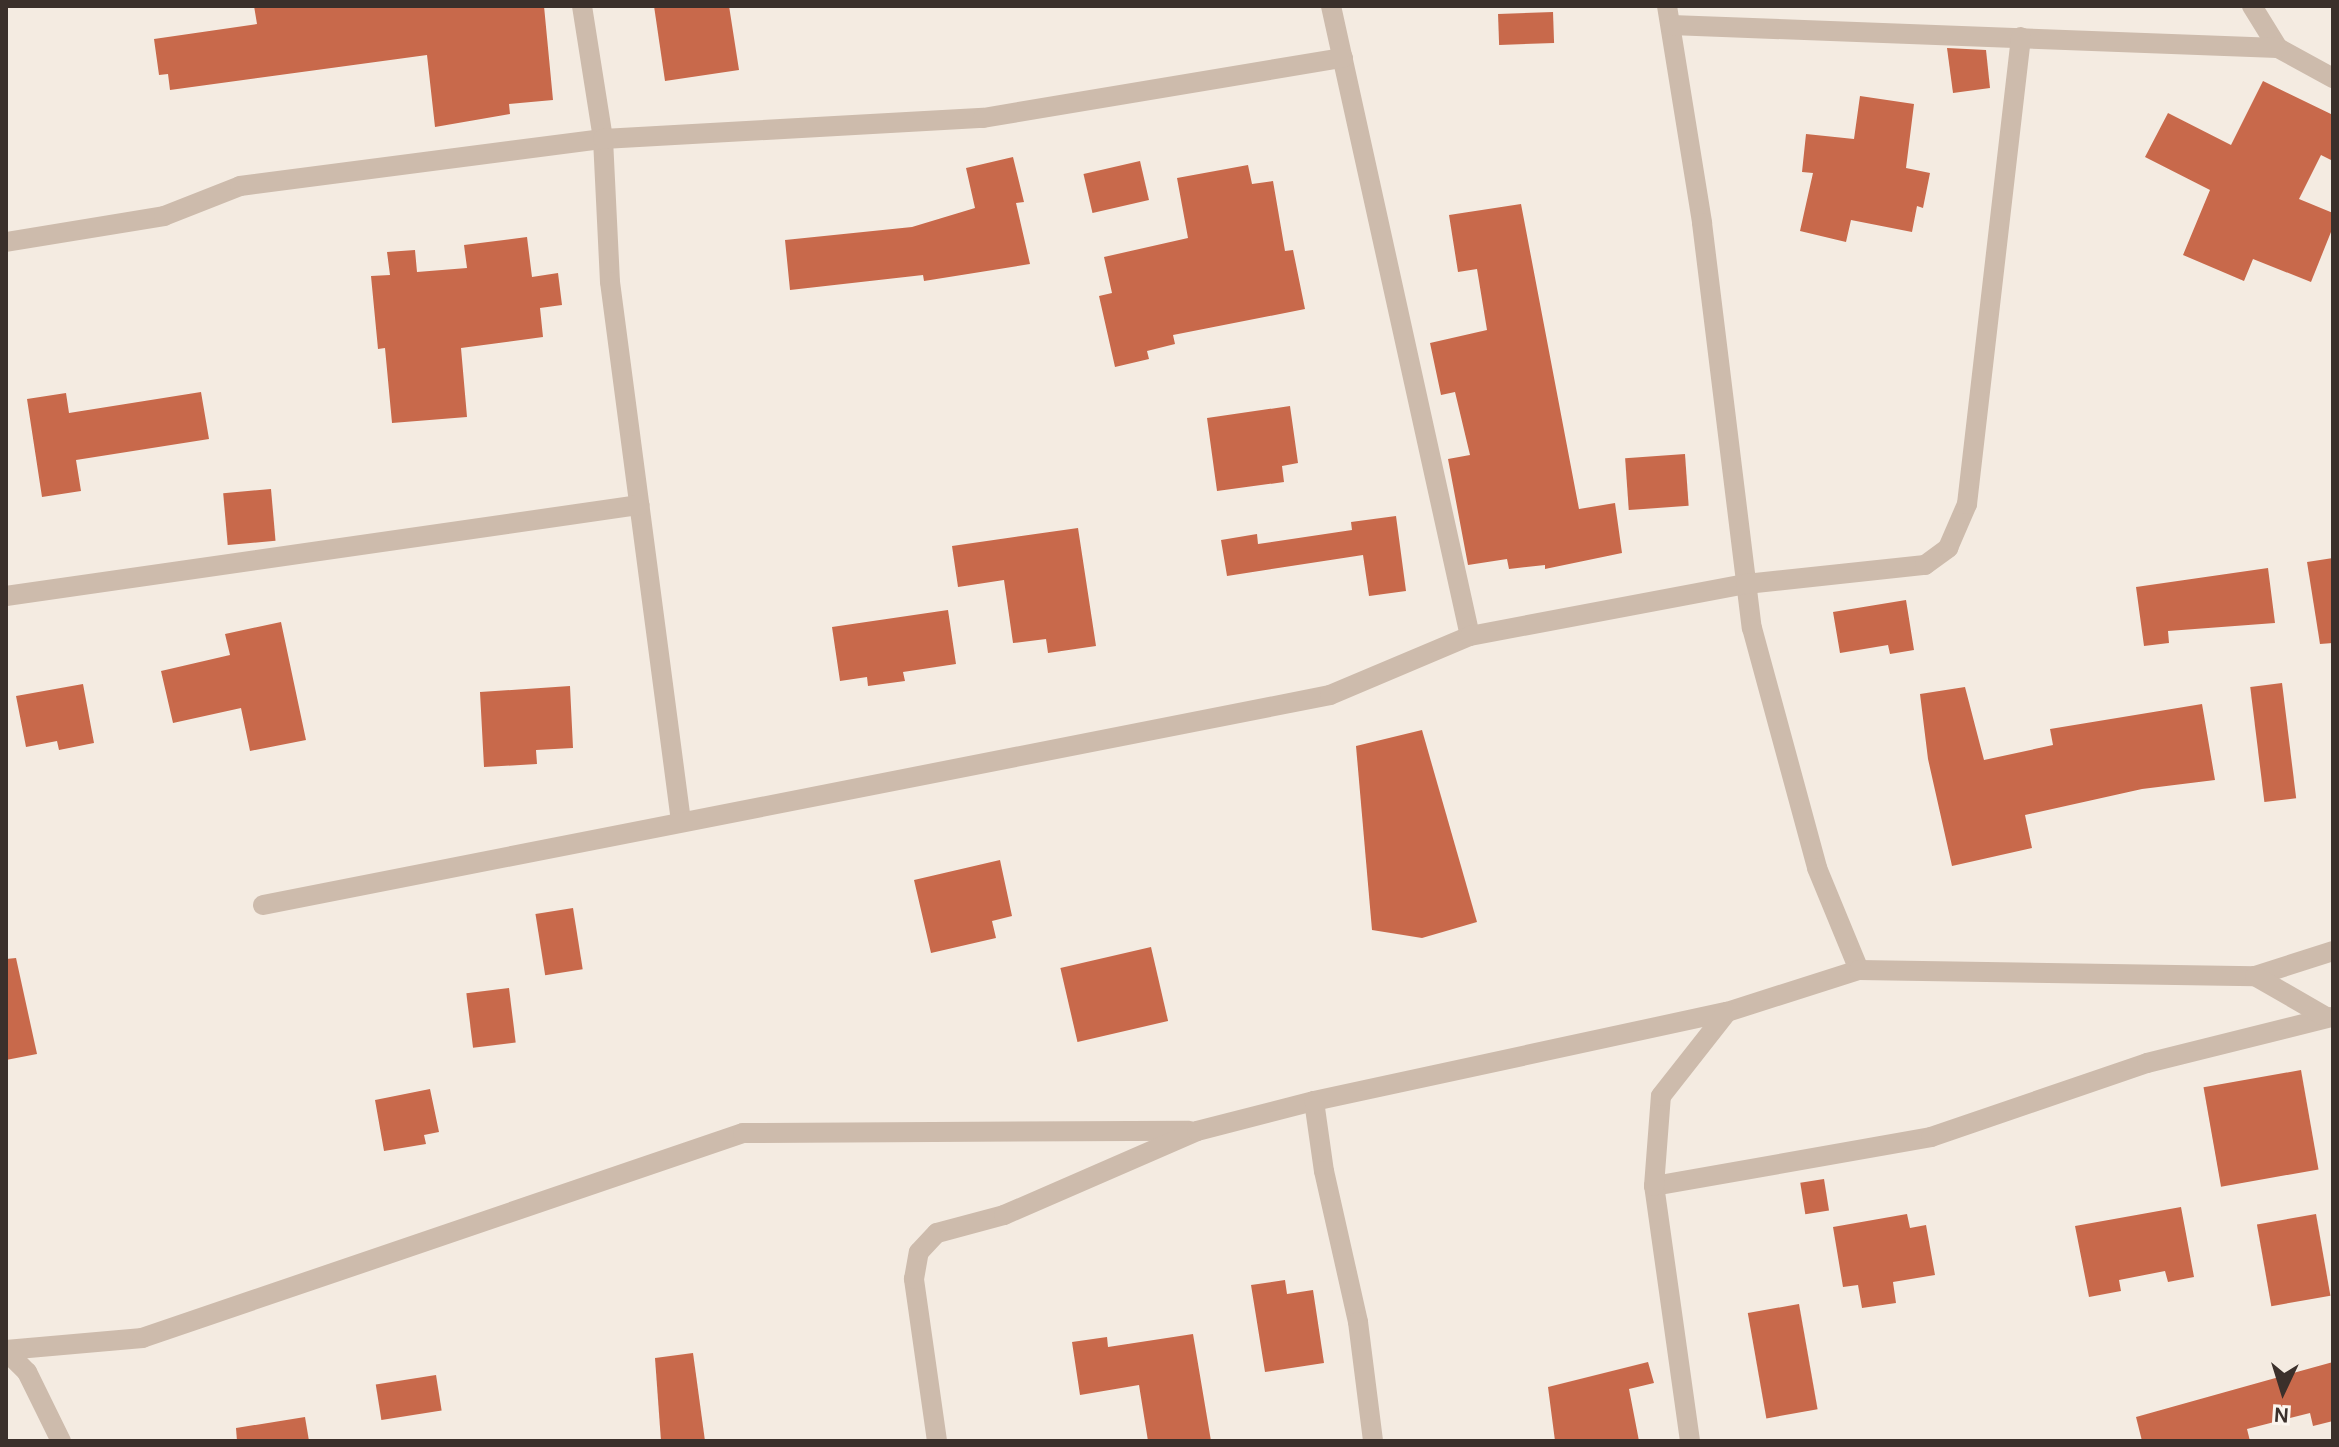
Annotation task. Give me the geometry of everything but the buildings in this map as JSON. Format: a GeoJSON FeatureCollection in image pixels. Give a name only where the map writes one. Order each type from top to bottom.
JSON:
{"type":"FeatureCollection","features":[{"type":"Feature","properties":{"kind":"street"},"geometry":{"type":"LineString","coordinates":[[582,6],[603,139],[610,282],[681,821]]}},
{"type":"Feature","properties":{"kind":"street"},"geometry":{"type":"LineString","coordinates":[[1331,6],[1470,636]]}},
{"type":"Feature","properties":{"kind":"street"},"geometry":{"type":"LineString","coordinates":[[2252,6],[2278,48]]}},
{"type":"Feature","properties":{"kind":"street"},"geometry":{"type":"LineString","coordinates":[[1859,970],[1817,868],[1771,711],[1746,584],[1702,223],[1669,16],[2021,37],[2278,48],[2333,78]]}},
{"type":"Feature","properties":{"kind":"street"},"geometry":{"type":"LineString","coordinates":[[263,905],[1330,695],[1470,636],[1746,584],[1925,565],[1948,548],[1967,504],[2021,37]]}},
{"type":"Feature","properties":{"kind":"street"},"geometry":{"type":"LineString","coordinates":[[6,242],[164,216],[240,186],[603,139],[983,118],[1343,58]]}},
{"type":"Feature","properties":{"kind":"street"},"geometry":{"type":"LineString","coordinates":[[6,596],[639,505]]}},
{"type":"Feature","properties":{"kind":"street"},"geometry":{"type":"LineString","coordinates":[[937,1441],[914,1279],[919,1252],[937,1233],[1004,1215],[1197,1131],[1314,1101],[1727,1012],[1859,970],[2255,976],[2333,951]]}},
{"type":"Feature","properties":{"kind":"street"},"geometry":{"type":"LineString","coordinates":[[2255,976],[2329,1017]]}},
{"type":"Feature","properties":{"kind":"street"},"geometry":{"type":"LineString","coordinates":[[1690,1441],[1654,1186],[1661,1096],[1727,1012]]}},
{"type":"Feature","properties":{"kind":"street"},"geometry":{"type":"LineString","coordinates":[[1654,1186],[1931,1137],[2147,1063],[2329,1017]]}},
{"type":"Feature","properties":{"kind":"street"},"geometry":{"type":"LineString","coordinates":[[1314,1101],[1324,1171],[1358,1322],[1373,1441]]}},
{"type":"Feature","properties":{"kind":"street"},"geometry":{"type":"LineString","coordinates":[[6,1350],[142,1338],[743,1133],[1197,1131]]}},
{"type":"Feature","properties":{"kind":"street"},"geometry":{"type":"LineString","coordinates":[[6,1350],[27,1372],[61,1441]]}}]}
